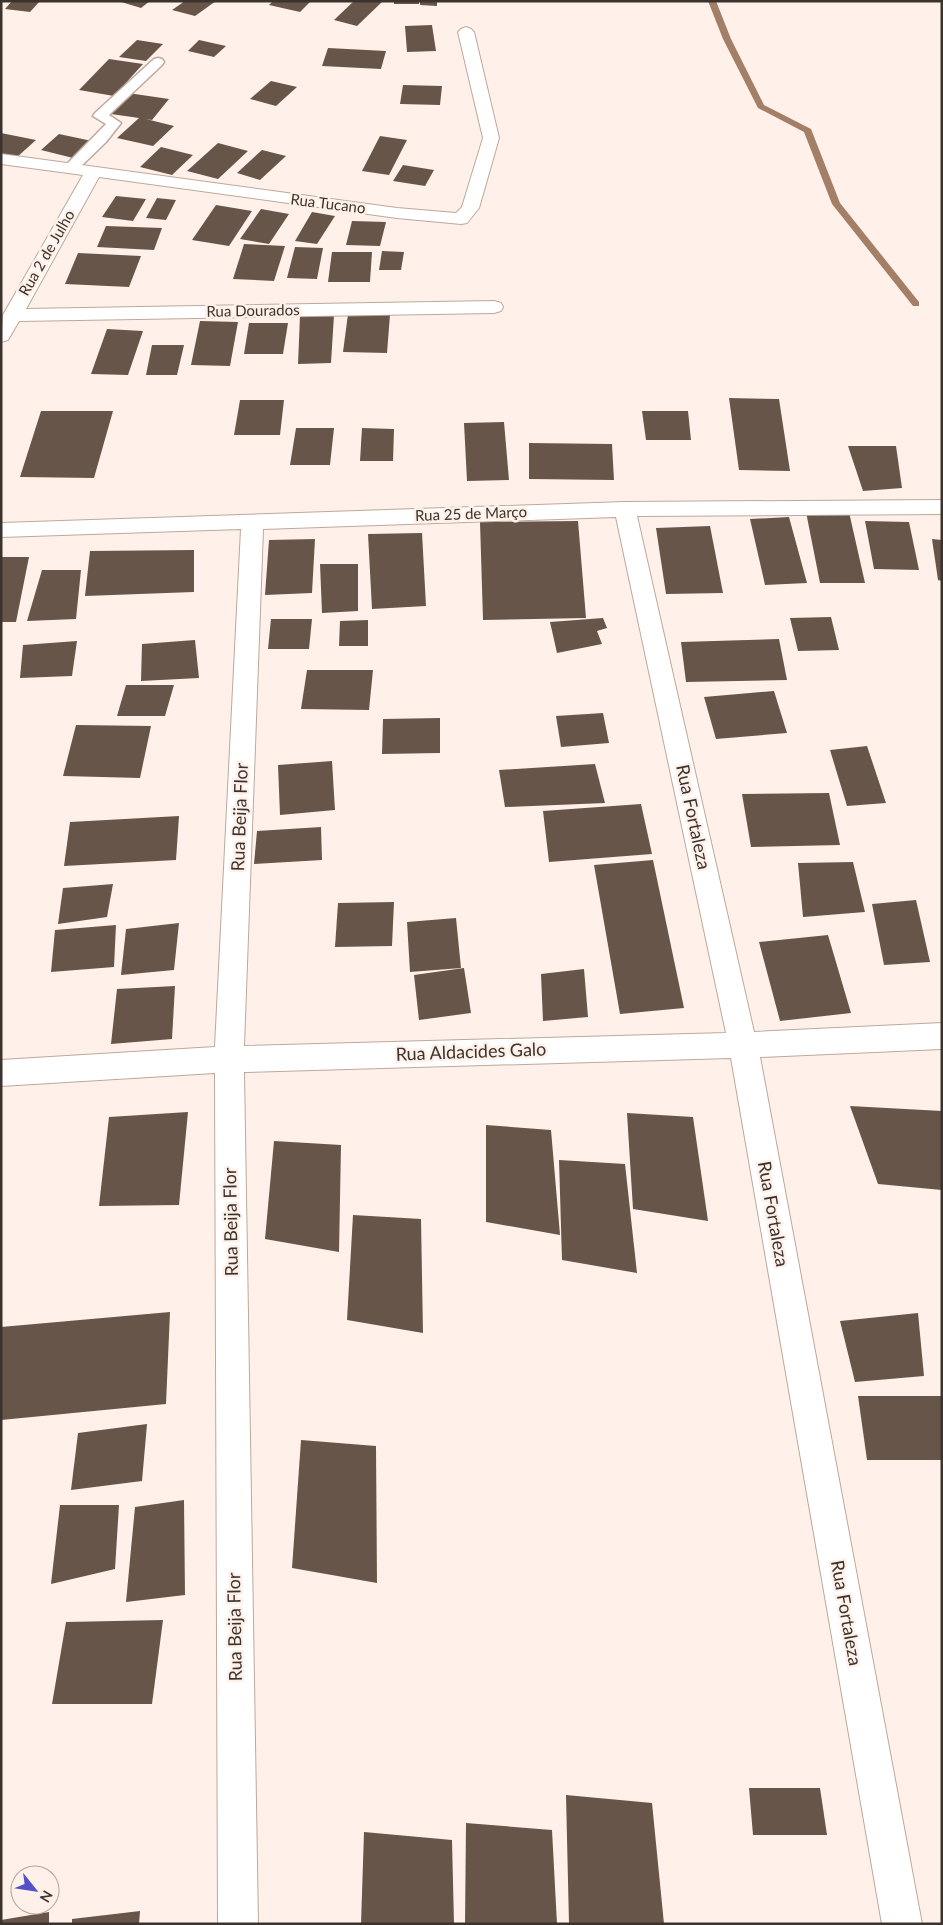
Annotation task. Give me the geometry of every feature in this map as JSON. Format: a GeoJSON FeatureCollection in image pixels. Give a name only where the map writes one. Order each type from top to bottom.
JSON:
{"type":"FeatureCollection","features":[{"type":"Feature","properties":{"kind":"street","name":"Rua Tucano"},"geometry":{"type":"LineString","coordinates":[[1,159],[358,208],[461,219],[470,208],[491,138],[466,32]]}},
{"type":"Feature","properties":{"kind":"street","name":"Rua 2 de Julho"},"geometry":{"type":"LineString","coordinates":[[1,336],[94,171]]}},
{"type":"Feature","properties":{"kind":"street","name":"Rua Dourados"},"geometry":{"type":"LineString","coordinates":[[12,315],[494,307]]}},
{"type":"Feature","properties":{"kind":"street","name":"Rua 25 de Março"},"geometry":{"type":"LineString","coordinates":[[1,530],[625,509],[942,507]]}},
{"type":"Feature","properties":{"kind":"street","name":"Rua Fortaleza"},"geometry":{"type":"LineString","coordinates":[[625,509],[743,1045],[902,1924]]}},
{"type":"Feature","properties":{"kind":"street","name":"Rua Beija Flor"},"geometry":{"type":"LineString","coordinates":[[238,1924],[229,1059],[252,521]]}},
{"type":"Feature","properties":{"kind":"street","name":"Rua Aldacides Galo"},"geometry":{"type":"LineString","coordinates":[[1,1073],[229,1059],[743,1045],[942,1036]]}},
{"type":"Feature","properties":{"kind":"lane"},"geometry":{"type":"LineString","coordinates":[[71,168],[114,123],[100,116],[158,62]]}},
{"type":"Feature","properties":{"kind":"building"},"geometry":{"type":"Polygon","coordinates":[[[12,1],[40,1],[30,12],[5,9],[12,1]]]}},
{"type":"Feature","properties":{"kind":"building"},"geometry":{"type":"Polygon","coordinates":[[[118,1],[150,1],[141,8],[118,1]]]}},
{"type":"Feature","properties":{"kind":"building"},"geometry":{"type":"Polygon","coordinates":[[[185,1],[216,1],[195,16],[172,10],[185,1]]]}},
{"type":"Feature","properties":{"kind":"building"},"geometry":{"type":"Polygon","coordinates":[[[273,1],[311,1],[300,12],[269,5],[273,1]]]}},
{"type":"Feature","properties":{"kind":"building"},"geometry":{"type":"Polygon","coordinates":[[[354,1],[383,1],[357,26],[334,20],[354,1]]]}},
{"type":"Feature","properties":{"kind":"building"},"geometry":{"type":"Polygon","coordinates":[[[394,1],[419,1],[419,4],[394,4],[394,1]]]}},
{"type":"Feature","properties":{"kind":"building"},"geometry":{"type":"Polygon","coordinates":[[[420,1],[437,1],[437,6],[420,5],[420,1]]]}},
{"type":"Feature","properties":{"kind":"building"},"geometry":{"type":"Polygon","coordinates":[[[432,25],[436,51],[407,52],[405,26],[432,25]]]}},
{"type":"Feature","properties":{"kind":"building"},"geometry":{"type":"Polygon","coordinates":[[[137,40],[163,44],[146,61],[119,57],[137,40]]]}},
{"type":"Feature","properties":{"kind":"building"},"geometry":{"type":"Polygon","coordinates":[[[199,40],[226,46],[214,57],[188,51],[199,40]]]}},
{"type":"Feature","properties":{"kind":"building"},"geometry":{"type":"Polygon","coordinates":[[[328,48],[386,51],[381,69],[322,66],[328,48]]]}},
{"type":"Feature","properties":{"kind":"building"},"geometry":{"type":"Polygon","coordinates":[[[109,59],[143,64],[114,96],[79,90],[109,59]]]}},
{"type":"Feature","properties":{"kind":"building"},"geometry":{"type":"Polygon","coordinates":[[[271,81],[297,87],[276,106],[250,99],[271,81]]]}},
{"type":"Feature","properties":{"kind":"building"},"geometry":{"type":"Polygon","coordinates":[[[403,85],[442,86],[440,105],[400,104],[403,85]]]}},
{"type":"Feature","properties":{"kind":"building"},"geometry":{"type":"Polygon","coordinates":[[[128,93],[169,99],[152,120],[146,119],[174,126],[153,146],[117,138],[139,118],[111,114],[128,93]]]}},
{"type":"Feature","properties":{"kind":"building"},"geometry":{"type":"Polygon","coordinates":[[[1,133],[36,140],[16,158],[1,155],[1,133]]]}},
{"type":"Feature","properties":{"kind":"building"},"geometry":{"type":"Polygon","coordinates":[[[59,134],[92,141],[73,158],[41,150],[59,134]]]}},
{"type":"Feature","properties":{"kind":"building"},"geometry":{"type":"Polygon","coordinates":[[[380,136],[407,140],[389,175],[362,171],[380,136]]]}},
{"type":"Feature","properties":{"kind":"building"},"geometry":{"type":"Polygon","coordinates":[[[218,143],[248,151],[218,179],[187,171],[218,143]]]}},
{"type":"Feature","properties":{"kind":"building"},"geometry":{"type":"Polygon","coordinates":[[[161,147],[193,155],[172,175],[140,167],[161,147]]]}},
{"type":"Feature","properties":{"kind":"building"},"geometry":{"type":"Polygon","coordinates":[[[262,150],[286,156],[260,180],[237,173],[262,150]]]}},
{"type":"Feature","properties":{"kind":"building"},"geometry":{"type":"Polygon","coordinates":[[[403,165],[434,170],[425,186],[393,181],[403,165]]]}},
{"type":"Feature","properties":{"kind":"building"},"geometry":{"type":"Polygon","coordinates":[[[116,196],[146,199],[133,221],[102,217],[116,196]]]}},
{"type":"Feature","properties":{"kind":"building"},"geometry":{"type":"Polygon","coordinates":[[[157,198],[176,200],[166,220],[146,218],[157,198]]]}},
{"type":"Feature","properties":{"kind":"building"},"geometry":{"type":"Polygon","coordinates":[[[216,205],[252,211],[229,246],[192,240],[216,205]]]}},
{"type":"Feature","properties":{"kind":"building"},"geometry":{"type":"Polygon","coordinates":[[[261,209],[289,214],[269,244],[240,239],[261,209]]]}},
{"type":"Feature","properties":{"kind":"building"},"geometry":{"type":"Polygon","coordinates":[[[312,212],[335,216],[317,244],[295,241],[312,212]]]}},
{"type":"Feature","properties":{"kind":"building"},"geometry":{"type":"Polygon","coordinates":[[[352,221],[386,222],[380,246],[346,245],[352,221]]]}},
{"type":"Feature","properties":{"kind":"building"},"geometry":{"type":"Polygon","coordinates":[[[106,226],[162,228],[154,250],[97,247],[106,226]]]}},
{"type":"Feature","properties":{"kind":"building"},"geometry":{"type":"Polygon","coordinates":[[[244,244],[285,246],[274,281],[233,279],[244,244]]]}},
{"type":"Feature","properties":{"kind":"building"},"geometry":{"type":"Polygon","coordinates":[[[295,247],[323,248],[317,279],[287,278],[295,247]]]}},
{"type":"Feature","properties":{"kind":"building"},"geometry":{"type":"Polygon","coordinates":[[[382,251],[404,252],[401,270],[379,270],[382,251]]]}},
{"type":"Feature","properties":{"kind":"building"},"geometry":{"type":"Polygon","coordinates":[[[332,252],[372,252],[370,282],[328,282],[332,252]]]}},
{"type":"Feature","properties":{"kind":"building"},"geometry":{"type":"Polygon","coordinates":[[[78,253],[141,256],[129,287],[65,284],[78,253]]]}},
{"type":"Feature","properties":{"kind":"building"},"geometry":{"type":"Polygon","coordinates":[[[348,314],[390,315],[387,353],[343,352],[348,314]]]}},
{"type":"Feature","properties":{"kind":"building"},"geometry":{"type":"Polygon","coordinates":[[[334,315],[331,363],[298,364],[300,316],[334,315]]]}},
{"type":"Feature","properties":{"kind":"building"},"geometry":{"type":"Polygon","coordinates":[[[200,321],[238,322],[230,366],[191,365],[200,321]]]}},
{"type":"Feature","properties":{"kind":"building"},"geometry":{"type":"Polygon","coordinates":[[[249,323],[288,323],[283,354],[244,354],[249,323]]]}},
{"type":"Feature","properties":{"kind":"building"},"geometry":{"type":"Polygon","coordinates":[[[107,329],[143,331],[128,375],[91,374],[107,329]]]}},
{"type":"Feature","properties":{"kind":"building"},"geometry":{"type":"Polygon","coordinates":[[[152,345],[184,345],[177,375],[146,375],[152,345]]]}},
{"type":"Feature","properties":{"kind":"building"},"geometry":{"type":"Polygon","coordinates":[[[729,398],[779,399],[790,471],[739,470],[729,398]]]}},
{"type":"Feature","properties":{"kind":"building"},"geometry":{"type":"Polygon","coordinates":[[[240,400],[284,400],[280,435],[234,435],[240,400]]]}},
{"type":"Feature","properties":{"kind":"building"},"geometry":{"type":"Polygon","coordinates":[[[41,411],[113,411],[94,478],[20,477],[41,411]]]}},
{"type":"Feature","properties":{"kind":"building"},"geometry":{"type":"Polygon","coordinates":[[[642,411],[688,411],[691,440],[646,440],[642,411]]]}},
{"type":"Feature","properties":{"kind":"building"},"geometry":{"type":"Polygon","coordinates":[[[504,422],[509,480],[467,481],[464,423],[504,422]]]}},
{"type":"Feature","properties":{"kind":"building"},"geometry":{"type":"Polygon","coordinates":[[[296,428],[334,428],[330,465],[290,465],[296,428]]]}},
{"type":"Feature","properties":{"kind":"building"},"geometry":{"type":"Polygon","coordinates":[[[362,428],[394,429],[393,461],[360,461],[362,428]]]}},
{"type":"Feature","properties":{"kind":"building"},"geometry":{"type":"Polygon","coordinates":[[[529,443],[612,444],[614,480],[529,479],[529,443]]]}},
{"type":"Feature","properties":{"kind":"building"},"geometry":{"type":"Polygon","coordinates":[[[848,446],[896,446],[902,488],[863,491],[848,446]]]}},
{"type":"Feature","properties":{"kind":"building"},"geometry":{"type":"Polygon","coordinates":[[[806,512],[849,512],[865,583],[820,583],[806,512]]]}},
{"type":"Feature","properties":{"kind":"building"},"geometry":{"type":"Polygon","coordinates":[[[789,517],[807,583],[765,585],[750,519],[789,517]]]}},
{"type":"Feature","properties":{"kind":"building"},"geometry":{"type":"Polygon","coordinates":[[[578,521],[586,618],[483,620],[480,522],[578,521]]]}},
{"type":"Feature","properties":{"kind":"building"},"geometry":{"type":"Polygon","coordinates":[[[865,521],[909,522],[919,570],[874,569],[865,521]]]}},
{"type":"Feature","properties":{"kind":"building"},"geometry":{"type":"Polygon","coordinates":[[[710,526],[723,593],[666,594],[656,528],[710,526]]]}},
{"type":"Feature","properties":{"kind":"building"},"geometry":{"type":"Polygon","coordinates":[[[422,533],[426,606],[372,609],[368,534],[422,533]]]}},
{"type":"Feature","properties":{"kind":"building"},"geometry":{"type":"Polygon","coordinates":[[[315,539],[312,593],[265,595],[269,540],[315,539]]]}},
{"type":"Feature","properties":{"kind":"building"},"geometry":{"type":"Polygon","coordinates":[[[932,539],[942,540],[942,581],[938,580],[932,539]]]}},
{"type":"Feature","properties":{"kind":"building"},"geometry":{"type":"Polygon","coordinates":[[[194,550],[194,592],[85,596],[90,551],[194,550]]]}},
{"type":"Feature","properties":{"kind":"building"},"geometry":{"type":"Polygon","coordinates":[[[1,557],[29,557],[16,622],[1,622],[1,557]]]}},
{"type":"Feature","properties":{"kind":"building"},"geometry":{"type":"Polygon","coordinates":[[[320,564],[358,564],[358,611],[322,613],[320,564]]]}},
{"type":"Feature","properties":{"kind":"building"},"geometry":{"type":"Polygon","coordinates":[[[42,570],[81,570],[76,619],[27,621],[42,570]]]}},
{"type":"Feature","properties":{"kind":"building"},"geometry":{"type":"Polygon","coordinates":[[[831,617],[839,650],[798,651],[790,618],[831,617]]]}},
{"type":"Feature","properties":{"kind":"building"},"geometry":{"type":"Polygon","coordinates":[[[603,618],[607,628],[597,631],[602,644],[557,653],[550,622],[603,618]]]}},
{"type":"Feature","properties":{"kind":"building"},"geometry":{"type":"Polygon","coordinates":[[[271,619],[312,619],[309,649],[268,649],[271,619]]]}},
{"type":"Feature","properties":{"kind":"building"},"geometry":{"type":"Polygon","coordinates":[[[368,620],[368,646],[339,646],[340,621],[368,620]]]}},
{"type":"Feature","properties":{"kind":"building"},"geometry":{"type":"Polygon","coordinates":[[[779,639],[787,680],[686,682],[681,642],[779,639]]]}},
{"type":"Feature","properties":{"kind":"building"},"geometry":{"type":"Polygon","coordinates":[[[195,640],[199,678],[141,681],[142,644],[195,640]]]}},
{"type":"Feature","properties":{"kind":"building"},"geometry":{"type":"Polygon","coordinates":[[[77,641],[72,676],[20,678],[23,645],[77,641]]]}},
{"type":"Feature","properties":{"kind":"building"},"geometry":{"type":"Polygon","coordinates":[[[307,670],[373,670],[369,710],[301,709],[307,670]]]}},
{"type":"Feature","properties":{"kind":"building"},"geometry":{"type":"Polygon","coordinates":[[[126,685],[174,685],[165,716],[117,716],[126,685]]]}},
{"type":"Feature","properties":{"kind":"building"},"geometry":{"type":"Polygon","coordinates":[[[774,691],[787,733],[716,739],[704,697],[774,691]]]}},
{"type":"Feature","properties":{"kind":"building"},"geometry":{"type":"Polygon","coordinates":[[[603,713],[609,743],[561,747],[556,716],[603,713]]]}},
{"type":"Feature","properties":{"kind":"building"},"geometry":{"type":"Polygon","coordinates":[[[440,718],[440,753],[382,754],[383,719],[440,718]]]}},
{"type":"Feature","properties":{"kind":"building"},"geometry":{"type":"Polygon","coordinates":[[[76,725],[151,726],[140,778],[63,776],[76,725]]]}},
{"type":"Feature","properties":{"kind":"building"},"geometry":{"type":"Polygon","coordinates":[[[867,746],[886,803],[847,806],[830,750],[867,746]]]}},
{"type":"Feature","properties":{"kind":"building"},"geometry":{"type":"Polygon","coordinates":[[[332,761],[335,810],[280,815],[278,765],[332,761]]]}},
{"type":"Feature","properties":{"kind":"building"},"geometry":{"type":"Polygon","coordinates":[[[595,764],[605,803],[505,807],[499,770],[595,764]]]}},
{"type":"Feature","properties":{"kind":"building"},"geometry":{"type":"Polygon","coordinates":[[[829,793],[840,845],[751,847],[742,794],[829,793]]]}},
{"type":"Feature","properties":{"kind":"building"},"geometry":{"type":"Polygon","coordinates":[[[641,804],[652,854],[549,862],[543,811],[641,804]]]}},
{"type":"Feature","properties":{"kind":"building"},"geometry":{"type":"Polygon","coordinates":[[[179,816],[176,860],[64,866],[70,822],[179,816]]]}},
{"type":"Feature","properties":{"kind":"building"},"geometry":{"type":"Polygon","coordinates":[[[321,827],[322,860],[254,864],[257,831],[321,827]]]}},
{"type":"Feature","properties":{"kind":"building"},"geometry":{"type":"Polygon","coordinates":[[[653,860],[684,1008],[620,1014],[594,865],[653,860]]]}},
{"type":"Feature","properties":{"kind":"building"},"geometry":{"type":"Polygon","coordinates":[[[853,862],[865,912],[803,917],[798,863],[853,862]]]}},
{"type":"Feature","properties":{"kind":"building"},"geometry":{"type":"Polygon","coordinates":[[[113,884],[107,917],[58,924],[63,888],[113,884]]]}},
{"type":"Feature","properties":{"kind":"building"},"geometry":{"type":"Polygon","coordinates":[[[916,900],[930,962],[884,965],[872,904],[916,900]]]}},
{"type":"Feature","properties":{"kind":"building"},"geometry":{"type":"Polygon","coordinates":[[[394,902],[392,946],[335,947],[338,903],[394,902]]]}},
{"type":"Feature","properties":{"kind":"building"},"geometry":{"type":"Polygon","coordinates":[[[456,918],[461,968],[410,972],[407,922],[456,918]]]}},
{"type":"Feature","properties":{"kind":"building"},"geometry":{"type":"Polygon","coordinates":[[[179,923],[174,970],[121,975],[126,929],[179,923]]]}},
{"type":"Feature","properties":{"kind":"building"},"geometry":{"type":"Polygon","coordinates":[[[116,925],[114,967],[51,972],[55,930],[116,925]]]}},
{"type":"Feature","properties":{"kind":"building"},"geometry":{"type":"Polygon","coordinates":[[[828,935],[851,1013],[780,1021],[759,942],[828,935]]]}},
{"type":"Feature","properties":{"kind":"building"},"geometry":{"type":"Polygon","coordinates":[[[464,968],[471,1013],[419,1020],[414,975],[464,968]]]}},
{"type":"Feature","properties":{"kind":"building"},"geometry":{"type":"Polygon","coordinates":[[[584,969],[588,1017],[543,1021],[541,974],[584,969]]]}},
{"type":"Feature","properties":{"kind":"building"},"geometry":{"type":"Polygon","coordinates":[[[175,986],[172,1039],[111,1044],[117,989],[175,986]]]}},
{"type":"Feature","properties":{"kind":"building"},"geometry":{"type":"Polygon","coordinates":[[[850,1106],[942,1111],[942,1190],[878,1184],[850,1106]]]}},
{"type":"Feature","properties":{"kind":"building"},"geometry":{"type":"Polygon","coordinates":[[[188,1112],[179,1205],[99,1206],[109,1117],[188,1112]]]}},
{"type":"Feature","properties":{"kind":"building"},"geometry":{"type":"Polygon","coordinates":[[[627,1113],[693,1117],[708,1221],[633,1209],[627,1113]]]}},
{"type":"Feature","properties":{"kind":"building"},"geometry":{"type":"Polygon","coordinates":[[[486,1125],[551,1130],[560,1235],[486,1222],[486,1125]]]}},
{"type":"Feature","properties":{"kind":"building"},"geometry":{"type":"Polygon","coordinates":[[[274,1141],[341,1145],[339,1252],[265,1239],[274,1141]]]}},
{"type":"Feature","properties":{"kind":"building"},"geometry":{"type":"Polygon","coordinates":[[[559,1160],[625,1164],[637,1273],[562,1260],[559,1160]]]}},
{"type":"Feature","properties":{"kind":"building"},"geometry":{"type":"Polygon","coordinates":[[[353,1215],[421,1219],[423,1333],[347,1320],[353,1215]]]}},
{"type":"Feature","properties":{"kind":"building"},"geometry":{"type":"Polygon","coordinates":[[[170,1312],[166,1404],[1,1420],[1,1327],[170,1312]]]}},
{"type":"Feature","properties":{"kind":"building"},"geometry":{"type":"Polygon","coordinates":[[[918,1313],[924,1376],[855,1382],[840,1321],[918,1313]]]}},
{"type":"Feature","properties":{"kind":"building"},"geometry":{"type":"Polygon","coordinates":[[[858,1396],[942,1396],[942,1460],[867,1460],[858,1396]]]}},
{"type":"Feature","properties":{"kind":"building"},"geometry":{"type":"Polygon","coordinates":[[[147,1424],[142,1481],[71,1490],[78,1433],[147,1424]]]}},
{"type":"Feature","properties":{"kind":"building"},"geometry":{"type":"Polygon","coordinates":[[[301,1440],[376,1446],[377,1583],[292,1568],[301,1440]]]}},
{"type":"Feature","properties":{"kind":"building"},"geometry":{"type":"Polygon","coordinates":[[[184,1500],[185,1595],[126,1602],[135,1507],[184,1500]]]}},
{"type":"Feature","properties":{"kind":"building"},"geometry":{"type":"Polygon","coordinates":[[[60,1505],[119,1505],[115,1569],[51,1584],[60,1505]]]}},
{"type":"Feature","properties":{"kind":"building"},"geometry":{"type":"Polygon","coordinates":[[[163,1620],[152,1704],[52,1704],[66,1622],[163,1620]]]}},
{"type":"Feature","properties":{"kind":"building"},"geometry":{"type":"Polygon","coordinates":[[[749,1788],[820,1788],[827,1835],[753,1835],[749,1788]]]}},
{"type":"Feature","properties":{"kind":"building"},"geometry":{"type":"Polygon","coordinates":[[[566,1795],[652,1803],[664,1924],[569,1924],[566,1795]]]}},
{"type":"Feature","properties":{"kind":"building"},"geometry":{"type":"Polygon","coordinates":[[[466,1823],[552,1830],[557,1924],[465,1924],[466,1823]]]}},
{"type":"Feature","properties":{"kind":"building"},"geometry":{"type":"Polygon","coordinates":[[[364,1832],[452,1840],[454,1924],[361,1924],[364,1832]]]}},
{"type":"Feature","properties":{"kind":"building"},"geometry":{"type":"Polygon","coordinates":[[[140,1911],[139,1924],[72,1924],[72,1919],[140,1911]]]}},
{"type":"Feature","properties":{"kind":"building"},"geometry":{"type":"Polygon","coordinates":[[[31,1915],[49,1915],[49,1924],[1,1924],[1,1920],[31,1915]]]}},
{"type":"Feature","properties":{"kind":"waterway"},"geometry":{"type":"LineString","coordinates":[[712,1],[727,39],[761,106],[808,131],[836,204],[916,304]]}}]}
